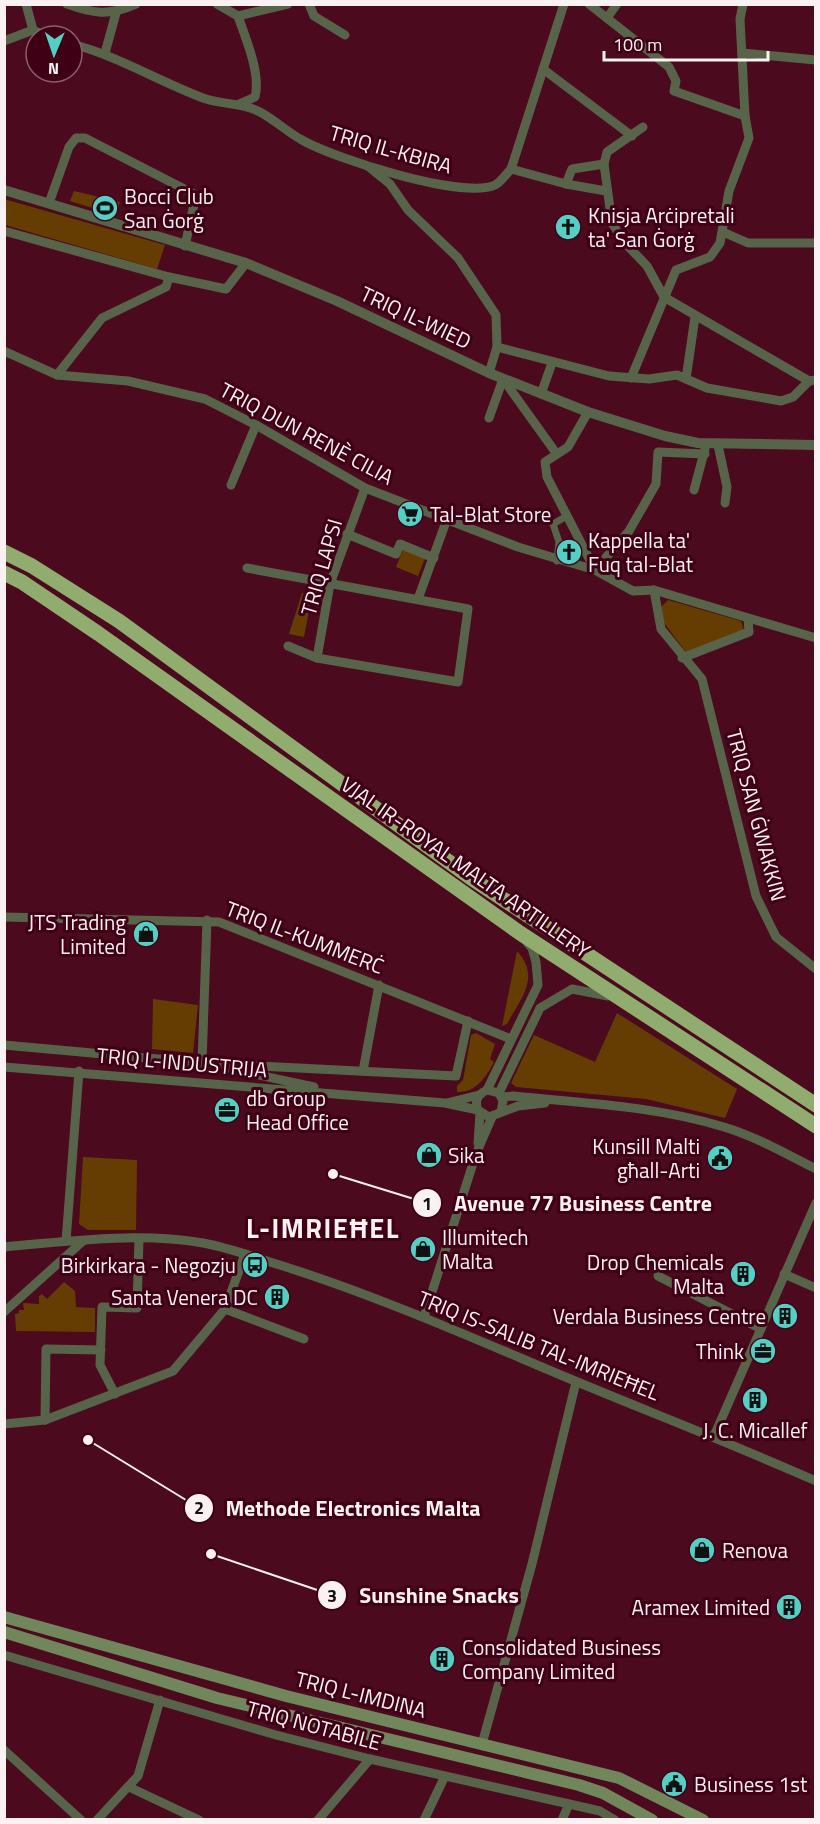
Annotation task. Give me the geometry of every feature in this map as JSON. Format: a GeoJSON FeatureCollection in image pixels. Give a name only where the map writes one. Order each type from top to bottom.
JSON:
{"type":"FeatureCollection","features":[{"type":"Feature","properties":{"kind":"highway"},"geometry":{"type":"LineString","coordinates":[[4,552],[32,566],[119,621]]}},
{"type":"Feature","properties":{"kind":"highway"},"geometry":{"type":"LineString","coordinates":[[4,564],[119,621]]}},
{"type":"Feature","properties":{"kind":"highway"},"geometry":{"type":"LineString","coordinates":[[4,573],[22,582],[99,634]]}},
{"type":"Feature","properties":{"kind":"highway"},"geometry":{"type":"LineString","coordinates":[[4,584],[99,634]]}},
{"type":"Feature","properties":{"kind":"highway","name":"VJAL IR-ROYAL MALTA ARTILLERY"},"geometry":{"type":"LineString","coordinates":[[119,621],[502,900],[816,1105]]}},
{"type":"Feature","properties":{"kind":"highway","name":"VJAL IR-ROYAL MALTA ARTILLERY"},"geometry":{"type":"LineString","coordinates":[[99,634],[520,933],[816,1126]]}},
{"type":"Feature","properties":{"kind":"main road","name":"TRIQ L-IMDINA"},"geometry":{"type":"LineString","coordinates":[[4,1617],[286,1696],[619,1778],[703,1820]]}},
{"type":"Feature","properties":{"kind":"main road","name":"TRIQ L-IMDINA"},"geometry":{"type":"LineString","coordinates":[[4,1632],[217,1698],[579,1785],[603,1793],[652,1820]]}},
{"type":"Feature","properties":{"kind":"street"},"geometry":{"type":"LineString","coordinates":[[26,4],[31,24]]}},
{"type":"Feature","properties":{"kind":"street"},"geometry":{"type":"LineString","coordinates":[[67,4],[86,12],[116,13],[136,4]]}},
{"type":"Feature","properties":{"kind":"street"},"geometry":{"type":"LineString","coordinates":[[238,16],[288,4]]}},
{"type":"Feature","properties":{"kind":"street"},"geometry":{"type":"LineString","coordinates":[[309,4],[314,16],[345,34]]}},
{"type":"Feature","properties":{"kind":"street"},"geometry":{"type":"LineString","coordinates":[[564,4],[511,168],[566,184],[606,191]]}},
{"type":"Feature","properties":{"kind":"street"},"geometry":{"type":"LineString","coordinates":[[589,4],[669,67],[676,81],[674,91],[745,116]]}},
{"type":"Feature","properties":{"kind":"street"},"geometry":{"type":"LineString","coordinates":[[607,18],[617,4]]}},
{"type":"Feature","properties":{"kind":"street"},"geometry":{"type":"LineString","coordinates":[[631,378],[676,270],[710,257],[720,243],[729,191],[749,138],[745,116],[740,19],[743,4]]}},
{"type":"Feature","properties":{"kind":"street"},"geometry":{"type":"LineString","coordinates":[[219,5],[238,16],[251,56],[257,89],[255,98],[239,104]]}},
{"type":"Feature","properties":{"kind":"street"},"geometry":{"type":"LineString","coordinates":[[105,53],[116,13]]}},
{"type":"Feature","properties":{"kind":"street"},"geometry":{"type":"LineString","coordinates":[[4,40],[24,33]]}},
{"type":"Feature","properties":{"kind":"street","name":"TRIQ IL-KBIRA"},"geometry":{"type":"LineString","coordinates":[[84,47],[105,53],[167,85],[212,102],[239,104],[260,112],[318,148],[365,165],[419,180],[484,188],[497,184],[511,168]]}},
{"type":"Feature","properties":{"kind":"street"},"geometry":{"type":"LineString","coordinates":[[742,53],[816,60]]}},
{"type":"Feature","properties":{"kind":"street"},"geometry":{"type":"LineString","coordinates":[[543,69],[632,136]]}},
{"type":"Feature","properties":{"kind":"street"},"geometry":{"type":"LineString","coordinates":[[496,347],[609,376],[649,379],[677,375],[707,388],[781,401],[793,397],[812,380],[695,317],[664,297],[647,266],[623,241],[612,223],[604,164],[607,152],[643,127]]}},
{"type":"Feature","properties":{"kind":"street"},"geometry":{"type":"LineString","coordinates":[[49,203],[69,147],[76,138],[85,138],[196,195],[185,246]]}},
{"type":"Feature","properties":{"kind":"street"},"geometry":{"type":"LineString","coordinates":[[566,184],[572,169],[604,164]]}},
{"type":"Feature","properties":{"kind":"street"},"geometry":{"type":"LineString","coordinates":[[365,165],[390,184],[408,210],[458,258],[496,315],[496,347],[489,373]]}},
{"type":"Feature","properties":{"kind":"street","name":"TRIQ IL-WIED"},"geometry":{"type":"LineString","coordinates":[[4,190],[246,263],[337,302],[503,379],[588,412],[705,449],[718,445],[816,445]]}},
{"type":"Feature","properties":{"kind":"street"},"geometry":{"type":"LineString","coordinates":[[4,231],[170,277],[226,289],[246,263]]}},
{"type":"Feature","properties":{"kind":"street"},"geometry":{"type":"LineString","coordinates":[[723,232],[748,243],[816,243]]}},
{"type":"Feature","properties":{"kind":"street"},"geometry":{"type":"LineString","coordinates":[[57,375],[102,318],[166,287],[170,277]]}},
{"type":"Feature","properties":{"kind":"street"},"geometry":{"type":"LineString","coordinates":[[686,379],[695,317]]}},
{"type":"Feature","properties":{"kind":"street","name":"TRIQ DUN RENÈ CILIA"},"geometry":{"type":"LineString","coordinates":[[4,351],[57,375],[128,381],[205,399],[256,425],[365,488],[557,561],[595,570],[633,591],[654,590],[816,638]]}},
{"type":"Feature","properties":{"kind":"street"},"geometry":{"type":"LineString","coordinates":[[541,394],[552,363]]}},
{"type":"Feature","properties":{"kind":"street"},"geometry":{"type":"LineString","coordinates":[[489,418],[503,379]]}},
{"type":"Feature","properties":{"kind":"street"},"geometry":{"type":"LineString","coordinates":[[503,379],[556,453]]}},
{"type":"Feature","properties":{"kind":"street"},"geometry":{"type":"LineString","coordinates":[[588,412],[568,447],[544,462],[547,477],[595,570],[629,531],[656,484],[658,452],[705,449],[694,490]]}},
{"type":"Feature","properties":{"kind":"street"},"geometry":{"type":"LineString","coordinates":[[231,485],[256,425]]}},
{"type":"Feature","properties":{"kind":"street"},"geometry":{"type":"LineString","coordinates":[[718,445],[727,487],[725,503]]}},
{"type":"Feature","properties":{"kind":"street","name":"TRIQ LAPSI"},"geometry":{"type":"LineString","coordinates":[[317,658],[330,584],[365,488]]}},
{"type":"Feature","properties":{"kind":"street"},"geometry":{"type":"LineString","coordinates":[[557,561],[559,542],[553,524],[567,516]]}},
{"type":"Feature","properties":{"kind":"street"},"geometry":{"type":"LineString","coordinates":[[418,599],[447,519]]}},
{"type":"Feature","properties":{"kind":"street"},"geometry":{"type":"LineString","coordinates":[[348,534],[396,554],[400,544],[434,558]]}},
{"type":"Feature","properties":{"kind":"street"},"geometry":{"type":"LineString","coordinates":[[247,568],[468,609],[458,682],[317,658],[288,646]]}},
{"type":"Feature","properties":{"kind":"street","name":"TRIQ SAN ĠWAKKIN"},"geometry":{"type":"LineString","coordinates":[[654,590],[661,629],[682,658],[702,679],[756,896],[776,937],[816,969]]}},
{"type":"Feature","properties":{"kind":"street"},"geometry":{"type":"LineString","coordinates":[[682,658],[749,632],[748,619]]}},
{"type":"Feature","properties":{"kind":"street","name":"TRIQ IL-KUMMERĊ"},"geometry":{"type":"LineString","coordinates":[[4,917],[207,920],[234,925],[511,1039]]}},
{"type":"Feature","properties":{"kind":"street"},"geometry":{"type":"LineString","coordinates":[[202,1063],[207,920]]}},
{"type":"Feature","properties":{"kind":"street"},"geometry":{"type":"LineString","coordinates":[[476,1154],[479,1112],[476,1102],[483,1093],[537,985],[532,948],[520,933]]}},
{"type":"Feature","properties":{"kind":"street"},"geometry":{"type":"LineString","coordinates":[[363,1071],[379,985]]}},
{"type":"Feature","properties":{"kind":"street"},"geometry":{"type":"LineString","coordinates":[[424,1317],[476,1154],[496,1114],[504,1105],[500,1095],[540,1008],[572,988],[619,999]]}},
{"type":"Feature","properties":{"kind":"street","name":"TRIQ L-INDUSTRIJA"},"geometry":{"type":"LineString","coordinates":[[4,1045],[202,1063],[456,1076],[468,1021]]}},
{"type":"Feature","properties":{"kind":"street","name":"TRIQ L-INDUSTRIJA"},"geometry":{"type":"LineString","coordinates":[[202,1063],[355,1095]]}},
{"type":"Feature","properties":{"kind":"street","name":"TRIQ L-INDUSTRIJA"},"geometry":{"type":"LineString","coordinates":[[4,1067],[79,1071],[445,1103],[479,1112]]}},
{"type":"Feature","properties":{"kind":"street"},"geometry":{"type":"LineString","coordinates":[[66,1241],[79,1071]]}},
{"type":"Feature","properties":{"kind":"street"},"geometry":{"type":"LineString","coordinates":[[483,1093],[659,1111],[725,1127],[762,1141],[816,1169]]}},
{"type":"Feature","properties":{"kind":"street","name":"TRIQ L-INDUSTRIJA"},"geometry":{"type":"LineString","coordinates":[[445,1103],[483,1093]]}},
{"type":"Feature","properties":{"kind":"street"},"geometry":{"type":"LineString","coordinates":[[479,1112],[496,1114],[518,1106],[566,1101]]}},
{"type":"Feature","properties":{"kind":"street"},"geometry":{"type":"LineString","coordinates":[[714,1436],[816,1203]]}},
{"type":"Feature","properties":{"kind":"street"},"geometry":{"type":"LineString","coordinates":[[115,1394],[100,1365],[102,1307],[137,1308],[139,1239]]}},
{"type":"Feature","properties":{"kind":"street","name":"TRIQ IS-SALIB TAL-IMRIEĦEL"},"geometry":{"type":"LineString","coordinates":[[4,1247],[66,1241],[139,1239],[203,1243],[245,1254],[327,1280],[424,1317],[576,1382],[714,1436],[816,1481]]}},
{"type":"Feature","properties":{"kind":"street"},"geometry":{"type":"LineString","coordinates":[[4,1312],[83,1241]]}},
{"type":"Feature","properties":{"kind":"street"},"geometry":{"type":"LineString","coordinates":[[4,1424],[45,1420],[173,1371],[225,1309],[245,1254]]}},
{"type":"Feature","properties":{"kind":"street"},"geometry":{"type":"LineString","coordinates":[[97,1265],[138,1265]]}},
{"type":"Feature","properties":{"kind":"street"},"geometry":{"type":"LineString","coordinates":[[784,1274],[816,1288]]}},
{"type":"Feature","properties":{"kind":"street"},"geometry":{"type":"LineString","coordinates":[[658,1276],[761,1329]]}},
{"type":"Feature","properties":{"kind":"street"},"geometry":{"type":"LineString","coordinates":[[225,1309],[304,1339]]}},
{"type":"Feature","properties":{"kind":"street"},"geometry":{"type":"LineString","coordinates":[[45,1420],[46,1349],[101,1350]]}},
{"type":"Feature","properties":{"kind":"street"},"geometry":{"type":"LineString","coordinates":[[482,1744],[532,1564],[576,1382]]}},
{"type":"Feature","properties":{"kind":"street","name":"TRIQ NOTABILE"},"geometry":{"type":"LineString","coordinates":[[4,1655],[370,1759],[600,1811],[615,1820]]}},
{"type":"Feature","properties":{"kind":"street"},"geometry":{"type":"LineString","coordinates":[[97,1820],[138,1776],[160,1700]]}},
{"type":"Feature","properties":{"kind":"street"},"geometry":{"type":"LineString","coordinates":[[4,1750],[81,1820]]}},
{"type":"Feature","properties":{"kind":"street"},"geometry":{"type":"LineString","coordinates":[[318,1820],[370,1759]]}},
{"type":"Feature","properties":{"kind":"street"},"geometry":{"type":"LineString","coordinates":[[424,1820],[445,1776]]}},
{"type":"Feature","properties":{"kind":"street"},"geometry":{"type":"LineString","coordinates":[[129,1787],[200,1820]]}},
{"type":"Feature","properties":{"kind":"street"},"geometry":{"type":"LineString","coordinates":[[562,1820],[569,1804]]}},
{"type":"Feature","properties":{"kind":"shaded area","name":"Bocci Club San Ġorġ"},"geometry":{"type":"Polygon","coordinates":[[[74,191],[120,202],[115,215],[70,201],[74,191]]]}},
{"type":"Feature","properties":{"kind":"shaded area"},"geometry":{"type":"Polygon","coordinates":[[[4,199],[165,245],[157,269],[5,225],[4,199]]]}},
{"type":"Feature","properties":{"kind":"shaded area"},"geometry":{"type":"Polygon","coordinates":[[[404,547],[426,556],[418,576],[396,567],[404,547]]]}},
{"type":"Feature","properties":{"kind":"shaded area"},"geometry":{"type":"Polygon","coordinates":[[[302,593],[312,595],[304,637],[289,634],[302,593]]]}},
{"type":"Feature","properties":{"kind":"shaded area"},"geometry":{"type":"Polygon","coordinates":[[[668,600],[741,621],[744,630],[686,652],[664,623],[661,607],[668,600]]]}},
{"type":"Feature","properties":{"kind":"shaded area"},"geometry":{"type":"Polygon","coordinates":[[[517,951],[528,970],[528,979],[523,996],[507,1024],[502,1026],[517,951]]]}},
{"type":"Feature","properties":{"kind":"shaded area"},"geometry":{"type":"Polygon","coordinates":[[[153,999],[198,1005],[193,1053],[152,1049],[153,999]]]}},
{"type":"Feature","properties":{"kind":"shaded area"},"geometry":{"type":"Polygon","coordinates":[[[617,1013],[737,1089],[725,1118],[646,1099],[516,1087],[511,1083],[534,1035],[595,1062],[617,1013]]]}},
{"type":"Feature","properties":{"kind":"shaded area"},"geometry":{"type":"Polygon","coordinates":[[[476,1033],[495,1044],[490,1059],[494,1062],[475,1087],[464,1092],[457,1092],[457,1086],[463,1080],[471,1035],[476,1033]]]}},
{"type":"Feature","properties":{"kind":"shaded area"},"geometry":{"type":"Polygon","coordinates":[[[83,1157],[137,1160],[136,1230],[88,1230],[79,1224],[83,1157]]]}},
{"type":"Feature","properties":{"kind":"shaded area"},"geometry":{"type":"Polygon","coordinates":[[[64,1282],[75,1291],[76,1307],[95,1308],[95,1332],[16,1331],[15,1314],[19,1313],[19,1310],[24,1310],[23,1303],[39,1304],[39,1296],[42,1294],[47,1299],[64,1282]]]}},
{"type":"Feature","properties":{"kind":"place","name":"Bocci Club San Ġorġ"},"geometry":{"type":"Point","coordinates":[105,208]}},
{"type":"Feature","properties":{"kind":"place","name":"Knisja Arċipretali ta' San Ġorġ"},"geometry":{"type":"Point","coordinates":[568,227]}},
{"type":"Feature","properties":{"kind":"place","name":"Tal-Blat Store"},"geometry":{"type":"Point","coordinates":[410,514]}},
{"type":"Feature","properties":{"kind":"place","name":"Kappella ta' Fuq tal-Blat"},"geometry":{"type":"Point","coordinates":[569,552]}},
{"type":"Feature","properties":{"kind":"place","name":"JTS Trading Limited"},"geometry":{"type":"Point","coordinates":[146,934]}},
{"type":"Feature","properties":{"kind":"place","name":"db Group Head Office"},"geometry":{"type":"Point","coordinates":[227,1110]}},
{"type":"Feature","properties":{"kind":"place","name":"Sika"},"geometry":{"type":"Point","coordinates":[429,1155]}},
{"type":"Feature","properties":{"kind":"place","name":"Kunsill Malti għall-Arti"},"geometry":{"type":"Point","coordinates":[720,1158]}},
{"type":"Feature","properties":{"kind":"place","name":"Avenue 77 Business Centre"},"geometry":{"type":"Point","coordinates":[333,1174]}},
{"type":"Feature","properties":{"kind":"place","name":"Illumitech Malta"},"geometry":{"type":"Point","coordinates":[423,1249]}},
{"type":"Feature","properties":{"kind":"place","name":"Birkirkara - Negozju"},"geometry":{"type":"Point","coordinates":[255,1265]}},
{"type":"Feature","properties":{"kind":"place","name":"Drop Chemicals Malta"},"geometry":{"type":"Point","coordinates":[743,1274]}},
{"type":"Feature","properties":{"kind":"place","name":"Santa Venera DC"},"geometry":{"type":"Point","coordinates":[277,1297]}},
{"type":"Feature","properties":{"kind":"place","name":"Verdala Business Centre"},"geometry":{"type":"Point","coordinates":[785,1316]}},
{"type":"Feature","properties":{"kind":"place","name":"Think"},"geometry":{"type":"Point","coordinates":[763,1351]}},
{"type":"Feature","properties":{"kind":"place","name":"J. C. Micallef"},"geometry":{"type":"Point","coordinates":[755,1400]}},
{"type":"Feature","properties":{"kind":"place","name":"Methode Electronics Malta"},"geometry":{"type":"Point","coordinates":[88,1440]}},
{"type":"Feature","properties":{"kind":"place","name":"Renova"},"geometry":{"type":"Point","coordinates":[702,1550]}},
{"type":"Feature","properties":{"kind":"place","name":"Sunshine Snacks"},"geometry":{"type":"Point","coordinates":[211,1554]}},
{"type":"Feature","properties":{"kind":"place","name":"Aramex Limited"},"geometry":{"type":"Point","coordinates":[789,1607]}},
{"type":"Feature","properties":{"kind":"place","name":"Consolidated Business Company Limited"},"geometry":{"type":"Point","coordinates":[442,1659]}},
{"type":"Feature","properties":{"kind":"place","name":"Business 1st"},"geometry":{"type":"Point","coordinates":[674,1784]}},
{"type":"Feature","properties":{"kind":"district","name":"L-IMRIEĦEL"},"geometry":{"type":"Point","coordinates":[323,1227]}}]}
